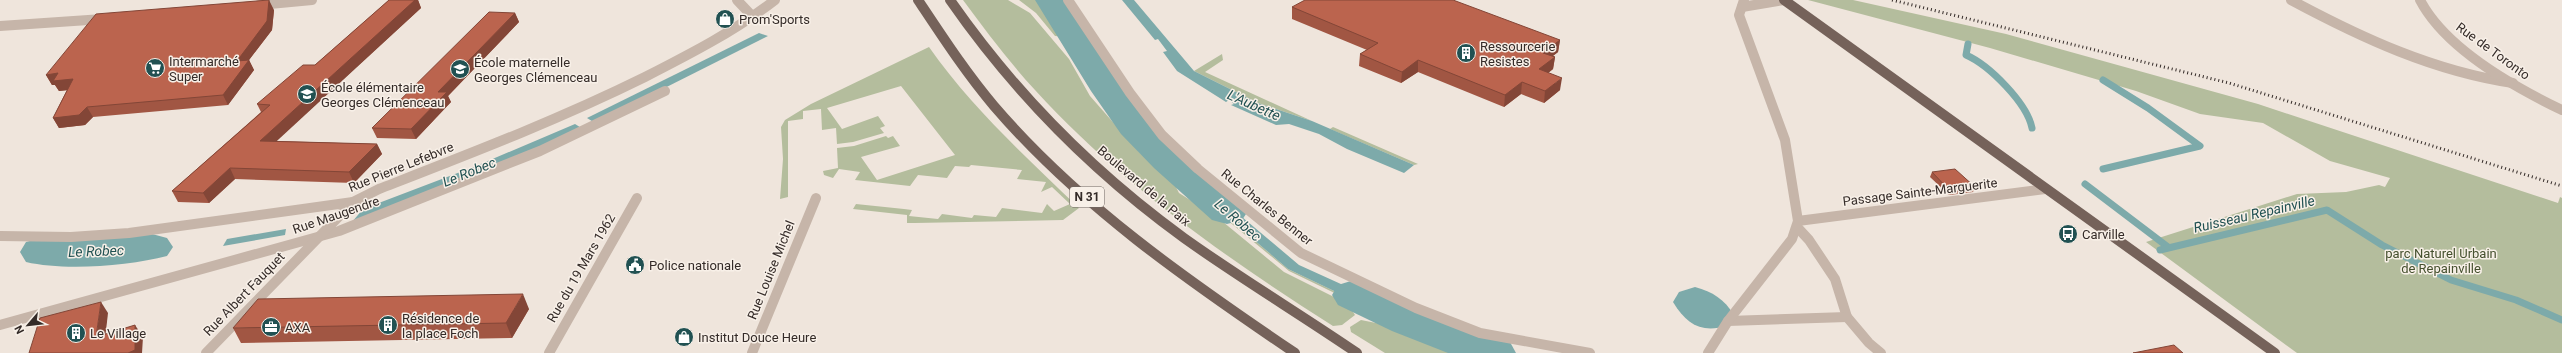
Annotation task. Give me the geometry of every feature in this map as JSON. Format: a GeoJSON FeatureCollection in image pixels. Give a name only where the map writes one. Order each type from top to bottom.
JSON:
{"type":"FeatureCollection","features":[{"type":"Feature","properties":{"kind":"main road","name":"N 31"},"geometry":{"type":"LineString","coordinates":[[918,0],[953,55],[986,97],[1038,154],[1150,251],[1295,353]]}},
{"type":"Feature","properties":{"kind":"main road","name":"Boulevard de la Paix"},"geometry":{"type":"LineString","coordinates":[[950,0],[974,37],[1015,85],[1099,167],[1182,236],[1355,352]]}},
{"type":"Feature","properties":{"kind":"main road"},"geometry":{"type":"LineString","coordinates":[[1784,0],[2272,352]]}},
{"type":"Feature","properties":{"kind":"street"},"geometry":{"type":"LineString","coordinates":[[247,6],[312,0]]}},
{"type":"Feature","properties":{"kind":"street"},"geometry":{"type":"LineString","coordinates":[[737,0],[753,17]]}},
{"type":"Feature","properties":{"kind":"street","name":"Rue Pierre Lefebvre"},"geometry":{"type":"LineString","coordinates":[[0,236],[71,237],[129,233],[319,205],[353,202],[379,189],[571,114],[667,66],[753,17],[775,0]]}},
{"type":"Feature","properties":{"kind":"street","name":"Rue Charles Benner"},"geometry":{"type":"LineString","coordinates":[[1068,0],[1130,93],[1162,135],[1198,169],[1291,246],[1310,258],[1416,308],[1480,334],[1590,353]]}},
{"type":"Feature","properties":{"kind":"street"},"geometry":{"type":"LineString","coordinates":[[1784,0],[1743,4],[1739,15],[1785,140],[1798,224],[1835,279],[1847,317],[1869,343],[1881,353]]}},
{"type":"Feature","properties":{"kind":"street"},"geometry":{"type":"LineString","coordinates":[[2291,0],[2374,42],[2486,80],[2513,83]]}},
{"type":"Feature","properties":{"kind":"street","name":"Rue de Toronto"},"geometry":{"type":"LineString","coordinates":[[2420,0],[2422,8],[2448,35],[2540,101],[2562,110]]}},
{"type":"Feature","properties":{"kind":"street"},"geometry":{"type":"LineString","coordinates":[[0,26],[112,19]]}},
{"type":"Feature","properties":{"kind":"street","name":"Rue Maugendre"},"geometry":{"type":"LineString","coordinates":[[0,325],[318,238],[501,168],[591,128],[665,91]]}},
{"type":"Feature","properties":{"kind":"street","name":"Passage Sainte-Marguerite"},"geometry":{"type":"LineString","coordinates":[[1798,224],[2045,189]]}},
{"type":"Feature","properties":{"kind":"street","name":"Rue du 19 Mars 1962"},"geometry":{"type":"LineString","coordinates":[[549,353],[637,198]]}},
{"type":"Feature","properties":{"kind":"street","name":"Rue Louise Michel"},"geometry":{"type":"LineString","coordinates":[[752,353],[816,198]]}},
{"type":"Feature","properties":{"kind":"street","name":"Rue Albert Fauquet"},"geometry":{"type":"LineString","coordinates":[[206,353],[353,202]]}},
{"type":"Feature","properties":{"kind":"street"},"geometry":{"type":"LineString","coordinates":[[1708,353],[1728,321],[1792,239],[1798,224]]}},
{"type":"Feature","properties":{"kind":"street"},"geometry":{"type":"LineString","coordinates":[[1728,321],[1847,317]]}},
{"type":"Feature","properties":{"kind":"green space"},"geometry":{"type":"Polygon","coordinates":[[[963,0],[1008,0],[1030,13],[1069,59],[1090,96],[1140,153],[1172,179],[1179,193],[1217,217],[1284,272],[1348,304],[1355,315],[1342,325],[1333,326],[1253,274],[1176,218],[1103,157],[1068,124],[1025,79],[963,0]]]}},
{"type":"Feature","properties":{"kind":"green space"},"geometry":{"type":"Polygon","coordinates":[[[1019,0],[1048,0],[1069,37],[1055,36],[1036,13],[1019,0]]]}},
{"type":"Feature","properties":{"kind":"green space","name":"parc Naturel Urbain de Repainville"},"geometry":{"type":"Polygon","coordinates":[[[1808,0],[1853,0],[2006,34],[2258,104],[2558,203],[2560,197],[2562,198],[2562,353],[2297,353],[2146,242],[2297,194],[2346,192],[2379,185],[2385,187],[2390,178],[2330,161],[2263,123],[2200,114],[2136,91],[1990,48],[1808,0]]]}},
{"type":"Feature","properties":{"kind":"green space"},"geometry":{"type":"Polygon","coordinates":[[[929,47],[945,69],[981,111],[1079,208],[1063,220],[915,223],[907,223],[907,215],[853,209],[856,204],[904,209],[912,210],[909,216],[938,219],[942,214],[972,218],[974,215],[996,217],[1002,208],[1042,213],[1047,204],[1054,211],[1070,204],[1052,187],[1041,192],[1046,182],[1017,179],[1022,170],[971,165],[969,167],[955,166],[947,178],[918,175],[910,186],[855,180],[860,172],[839,169],[833,178],[824,175],[823,171],[838,168],[837,148],[854,146],[886,136],[888,138],[893,136],[900,146],[861,157],[877,180],[955,155],[901,86],[827,108],[842,129],[878,116],[885,126],[880,128],[884,133],[853,142],[837,144],[836,128],[822,130],[821,109],[803,111],[803,119],[788,121],[788,197],[780,199],[783,159],[781,127],[785,120],[811,104],[929,47]]]}},
{"type":"Feature","properties":{"kind":"green space"},"geometry":{"type":"Polygon","coordinates":[[[1078,53],[1107,95],[1097,95],[1087,84],[1074,56],[1078,53]]]}},
{"type":"Feature","properties":{"kind":"green space"},"geometry":{"type":"Polygon","coordinates":[[[1222,54],[1223,60],[1205,72],[1312,121],[1258,103],[1194,71],[1222,54]]]}},
{"type":"Feature","properties":{"kind":"green space"},"geometry":{"type":"Polygon","coordinates":[[[1123,118],[1144,143],[1177,174],[1171,173],[1163,168],[1137,144],[1118,121],[1123,118]]]}},
{"type":"Feature","properties":{"kind":"green space"},"geometry":{"type":"Polygon","coordinates":[[[1333,127],[1418,164],[1414,165],[1330,129],[1333,127]]]}},
{"type":"Feature","properties":{"kind":"green space"},"geometry":{"type":"Polygon","coordinates":[[[1180,177],[1288,269],[1399,322],[1388,322],[1376,318],[1349,300],[1289,271],[1221,215],[1183,190],[1179,185],[1180,177]]]}},
{"type":"Feature","properties":{"kind":"green space"},"geometry":{"type":"Polygon","coordinates":[[[1361,320],[1381,324],[1451,353],[1385,353],[1351,332],[1350,327],[1361,320]]]}},
{"type":"Feature","properties":{"kind":"green space"},"geometry":{"type":"Polygon","coordinates":[[[1404,325],[1477,353],[1463,353],[1406,329],[1404,325]]]}},
{"type":"Feature","properties":{"kind":"water"},"geometry":{"type":"Polygon","coordinates":[[[1048,0],[1056,0],[1088,48],[1077,51],[1048,0]]]}},
{"type":"Feature","properties":{"kind":"water"},"geometry":{"type":"Polygon","coordinates":[[[1122,0],[1134,0],[1194,71],[1258,103],[1312,121],[1414,165],[1404,173],[1347,149],[1319,134],[1289,124],[1276,125],[1231,105],[1234,104],[1229,100],[1226,102],[1177,71],[1163,52],[1167,51],[1158,39],[1155,40],[1122,0]]]}},
{"type":"Feature","properties":{"kind":"water"},"geometry":{"type":"Polygon","coordinates":[[[759,33],[768,36],[595,123],[587,118],[759,33]]]}},
{"type":"Feature","properties":{"kind":"water"},"geometry":{"type":"Polygon","coordinates":[[[1090,50],[1117,91],[1107,95],[1078,53],[1090,50]]]}},
{"type":"Feature","properties":{"kind":"water"},"geometry":{"type":"Polygon","coordinates":[[[1134,115],[1149,135],[1189,170],[1177,174],[1144,143],[1123,118],[1134,115]]]}},
{"type":"Feature","properties":{"kind":"water"},"geometry":{"type":"Polygon","coordinates":[[[575,124],[583,129],[352,222],[363,209],[476,166],[575,124]]]}},
{"type":"Feature","properties":{"kind":"water"},"geometry":{"type":"Polygon","coordinates":[[[1191,174],[1299,265],[1407,314],[1399,322],[1288,269],[1180,177],[1191,174]]]}},
{"type":"Feature","properties":{"kind":"water"},"geometry":{"type":"Polygon","coordinates":[[[286,229],[285,235],[223,246],[227,239],[286,229]]]}},
{"type":"Feature","properties":{"kind":"water"},"geometry":{"type":"Polygon","coordinates":[[[155,243],[150,252],[85,258],[53,258],[64,247],[109,247],[155,243]]]}},
{"type":"Feature","properties":{"kind":"water"},"geometry":{"type":"Polygon","coordinates":[[[1412,316],[1485,340],[1482,344],[1496,353],[1477,353],[1404,325],[1412,316]]]}},
{"type":"Feature","properties":{"kind":"building","name":"Intermarché Super"},"geometry":{"type":"Polygon","coordinates":[[[269,0],[267,21],[237,61],[249,60],[223,95],[87,107],[79,115],[53,118],[73,79],[53,81],[58,73],[46,75],[96,14],[269,0]]]}},
{"type":"Feature","properties":{"kind":"building"},"geometry":{"type":"Polygon","coordinates":[[[389,0],[415,0],[260,141],[377,144],[349,172],[230,168],[203,193],[172,191],[270,105],[257,104],[303,65],[315,65],[389,0]]]}},
{"type":"Feature","properties":{"kind":"building","name":"Ressourcerie Resistes"},"geometry":{"type":"Polygon","coordinates":[[[1305,0],[1453,0],[1560,40],[1543,53],[1555,57],[1539,69],[1562,78],[1545,91],[1522,82],[1505,95],[1418,60],[1402,72],[1360,54],[1378,43],[1292,7],[1305,0]]]}},
{"type":"Feature","properties":{"kind":"building"},"geometry":{"type":"Polygon","coordinates":[[[489,12],[515,13],[438,92],[447,92],[411,129],[372,128],[489,12]]]}},
{"type":"Feature","properties":{"kind":"building"},"geometry":{"type":"Polygon","coordinates":[[[1955,169],[1975,187],[1950,191],[1932,172],[1955,169]]]}},
{"type":"Feature","properties":{"kind":"building"},"geometry":{"type":"Polygon","coordinates":[[[523,294],[506,323],[233,328],[258,299],[523,294]]]}},
{"type":"Feature","properties":{"kind":"building"},"geometry":{"type":"Polygon","coordinates":[[[101,302],[96,337],[135,325],[135,350],[128,353],[29,353],[40,318],[101,302]]]}},
{"type":"Feature","properties":{"kind":"building"},"geometry":{"type":"Polygon","coordinates":[[[2174,345],[2183,353],[2133,353],[2174,345]]]}},
{"type":"Feature","properties":{"kind":"waterway","name":"Le Robec"},"geometry":{"type":"LineString","coordinates":[[1052,0],[1109,91],[1135,126],[1168,160],[1227,211]]}},
{"type":"Feature","properties":{"kind":"waterway","name":"Ruisseau Repainville"},"geometry":{"type":"LineString","coordinates":[[1968,44],[1966,55],[1985,67],[2006,86],[2023,107],[2032,128]]}},
{"type":"Feature","properties":{"kind":"waterway","name":"Ruisseau Repainville"},"geometry":{"type":"LineString","coordinates":[[2103,80],[2148,108],[2200,146],[2103,169]]}},
{"type":"Feature","properties":{"kind":"waterway"},"geometry":{"type":"LineString","coordinates":[[2085,184],[2168,247]]}},
{"type":"Feature","properties":{"kind":"waterway","name":"Ruisseau Repainville"},"geometry":{"type":"LineString","coordinates":[[2160,250],[2327,210],[2382,245],[2451,280],[2516,300],[2562,320]]}},
{"type":"Feature","properties":{"kind":"waterway","name":"Le Robec"},"geometry":{"type":"LineString","coordinates":[[41,252],[105,252],[152,247]]}},
{"type":"Feature","properties":{"kind":"waterway","name":"Le Robec"},"geometry":{"type":"LineString","coordinates":[[1354,295],[1408,320],[1493,353]]}},
{"type":"Feature","properties":{"kind":"waterway","name":"L'Aubette"},"geometry":{"type":"LineString","coordinates":[[1695,302],[1711,315]]}},
{"type":"Feature","properties":{"kind":"railway"},"geometry":{"type":"LineString","coordinates":[[1892,0],[2229,83],[2562,186]]}},
{"type":"Feature","properties":{"kind":"place","name":"Prom'Sports"},"geometry":{"type":"Point","coordinates":[725,19]}},
{"type":"Feature","properties":{"kind":"place","name":"Ressourcerie Resistes"},"geometry":{"type":"Point","coordinates":[1466,53]}},
{"type":"Feature","properties":{"kind":"place","name":"Intermarché Super"},"geometry":{"type":"Point","coordinates":[155,68]}},
{"type":"Feature","properties":{"kind":"place","name":"École maternelle Georges Clémenceau"},"geometry":{"type":"Point","coordinates":[460,69]}},
{"type":"Feature","properties":{"kind":"place","name":"École élémentaire Georges Clémenceau"},"geometry":{"type":"Point","coordinates":[307,94]}},
{"type":"Feature","properties":{"kind":"place","name":"Carville"},"geometry":{"type":"Point","coordinates":[2068,234]}},
{"type":"Feature","properties":{"kind":"place","name":"Police nationale"},"geometry":{"type":"Point","coordinates":[635,265]}},
{"type":"Feature","properties":{"kind":"place","name":"Résidence de la place Foch"},"geometry":{"type":"Point","coordinates":[388,325]}},
{"type":"Feature","properties":{"kind":"place","name":"AXA"},"geometry":{"type":"Point","coordinates":[271,327]}},
{"type":"Feature","properties":{"kind":"place","name":"Le Village"},"geometry":{"type":"Point","coordinates":[76,333]}},
{"type":"Feature","properties":{"kind":"place","name":"Institut Douce Heure"},"geometry":{"type":"Point","coordinates":[684,337]}}]}
